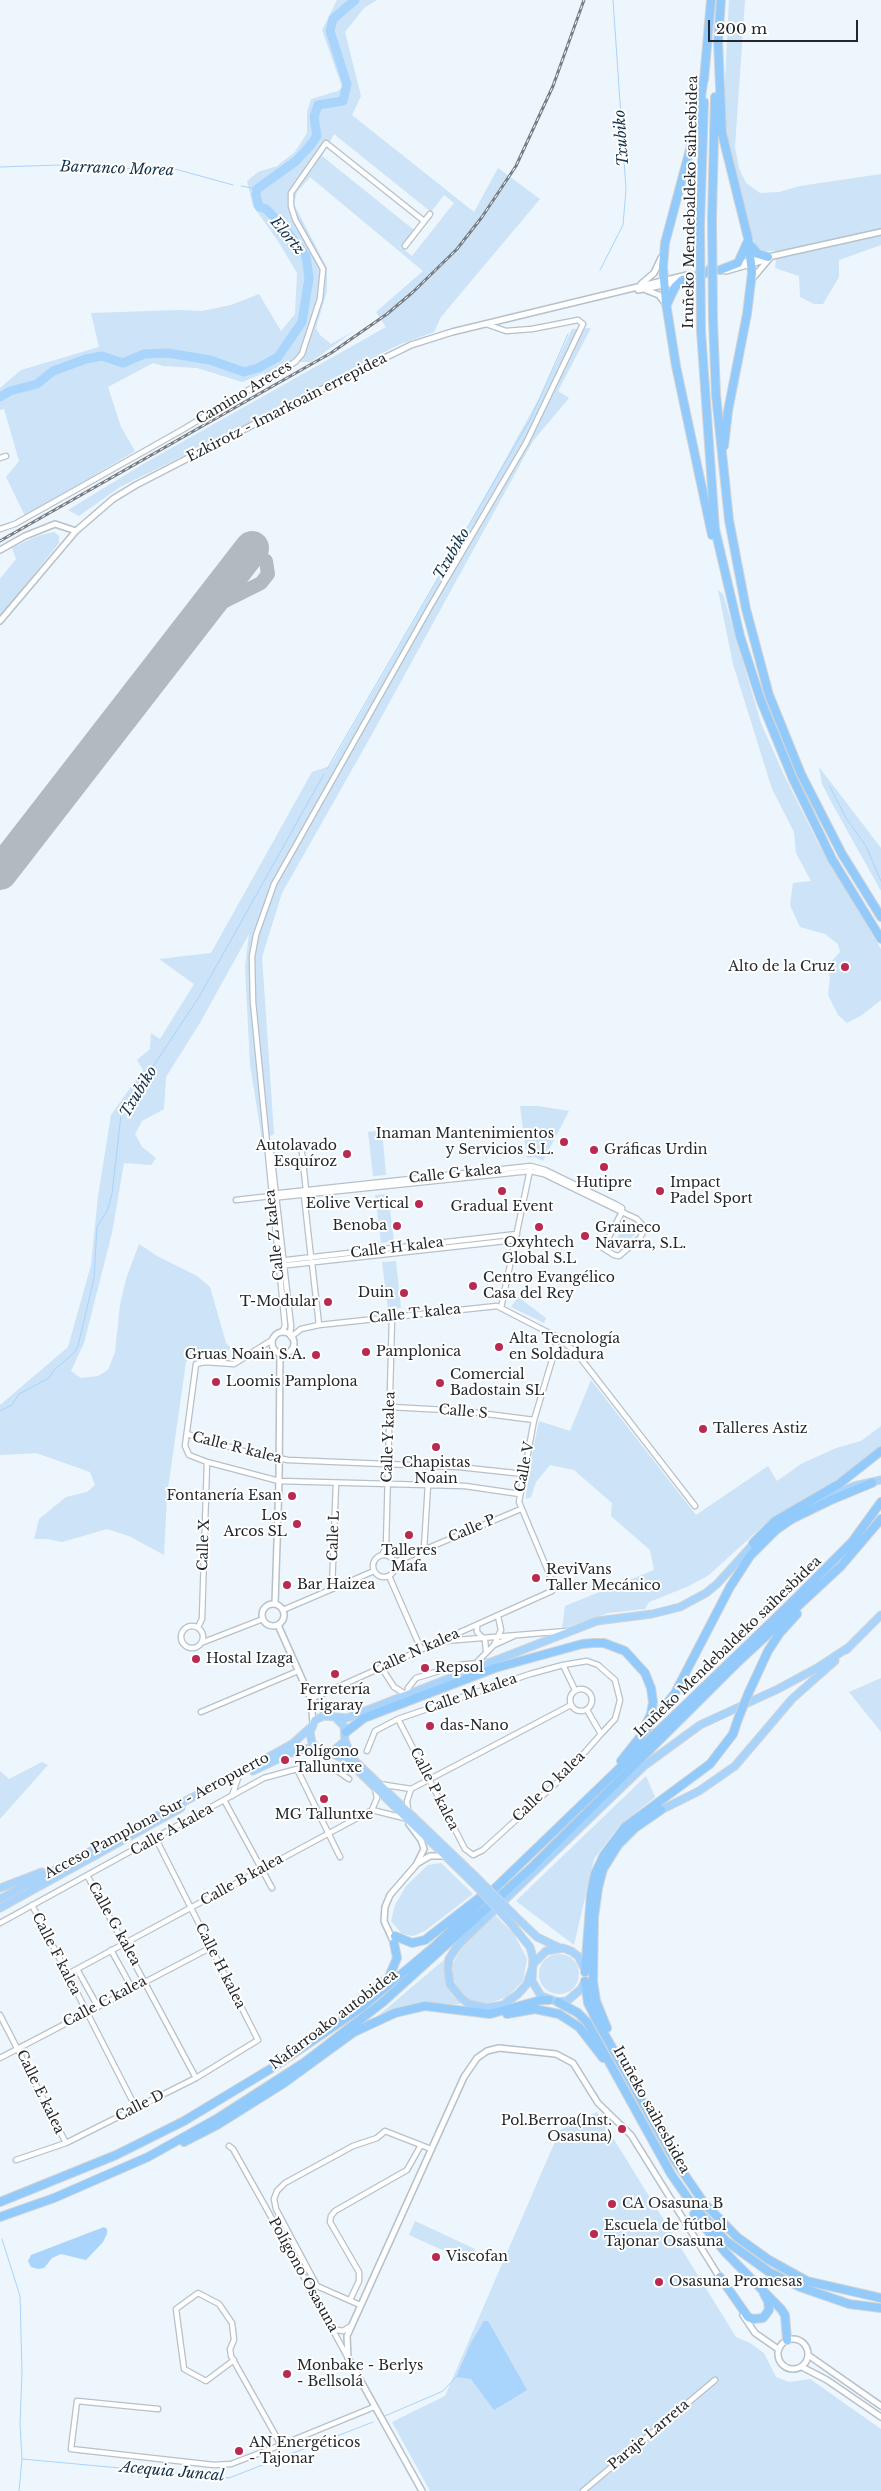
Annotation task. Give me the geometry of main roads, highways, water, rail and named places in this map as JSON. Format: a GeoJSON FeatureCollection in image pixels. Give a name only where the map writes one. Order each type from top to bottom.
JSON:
{"type":"FeatureCollection","features":[{"type":"Feature","properties":{"kind":"highway","name":"Iruñeko Mendebaldeko saihesbidea"},"geometry":{"type":"LineString","coordinates":[[711,0],[704,77],[700,226],[701,330],[715,529],[740,636],[761,701],[793,779],[832,858],[881,939]]}},
{"type":"Feature","properties":{"kind":"highway","name":"Iruñeko Mendebaldeko saihesbidea"},"geometry":{"type":"LineString","coordinates":[[721,0],[712,218],[713,320],[716,395],[729,520],[746,609],[768,695],[801,774],[842,854],[881,917]]}},
{"type":"Feature","properties":{"kind":"highway"},"geometry":{"type":"LineString","coordinates":[[718,40],[722,133],[751,262],[751,286],[747,314],[728,411],[722,463]]}},
{"type":"Feature","properties":{"kind":"highway"},"geometry":{"type":"LineString","coordinates":[[704,77],[697,123],[674,206],[665,254],[666,306],[685,412],[712,538],[731,616],[740,636]]}},
{"type":"Feature","properties":{"kind":"highway"},"geometry":{"type":"LineString","coordinates":[[666,306],[678,282],[684,278],[740,265],[748,242]]}},
{"type":"Feature","properties":{"kind":"highway"},"geometry":{"type":"LineString","coordinates":[[748,242],[754,250],[769,258]]}},
{"type":"Feature","properties":{"kind":"highway"},"geometry":{"type":"LineString","coordinates":[[377,1786],[347,1760],[315,1747],[310,1738],[312,1725],[324,1716],[346,1718],[597,1621],[666,1611],[694,1601],[717,1584],[775,1521],[846,1479],[881,1451]]}},
{"type":"Feature","properties":{"kind":"highway"},"geometry":{"type":"LineString","coordinates":[[583,1803],[634,1746],[675,1693],[730,1586],[750,1556],[776,1530],[792,1519],[824,1502],[881,1480]]}},
{"type":"Feature","properties":{"kind":"highway"},"geometry":{"type":"LineString","coordinates":[[753,1543],[773,1526],[802,1508],[848,1488],[872,1483]]}},
{"type":"Feature","properties":{"kind":"highway","name":"Iruñeko Mendebaldeko saihesbidea"},"geometry":{"type":"LineString","coordinates":[[583,1803],[832,1563],[881,1502]]}},
{"type":"Feature","properties":{"kind":"highway","name":"Iruñeko Mendebaldeko saihesbidea"},"geometry":{"type":"LineString","coordinates":[[589,1810],[739,1661],[812,1595],[841,1566],[879,1521]]}},
{"type":"Feature","properties":{"kind":"highway"},"geometry":{"type":"LineString","coordinates":[[635,2089],[627,2067],[602,2018],[594,1992],[592,1959],[594,1916],[608,1854],[620,1838],[710,1764],[733,1734],[749,1692],[768,1651],[779,1634],[812,1595]]}},
{"type":"Feature","properties":{"kind":"highway"},"geometry":{"type":"LineString","coordinates":[[148,2156],[174,2148],[217,2125],[284,2083],[354,2032],[395,2013],[425,2006],[490,2014],[540,2000],[558,2002],[575,1996],[585,1981],[590,1894],[600,1864],[609,1847],[625,1827],[658,1808],[698,1791],[735,1766],[792,1699],[881,1615]]}},
{"type":"Feature","properties":{"kind":"highway"},"geometry":{"type":"LineString","coordinates":[[346,1732],[364,1718],[495,1668],[582,1644],[604,1643],[625,1651],[633,1657],[645,1673],[651,1688],[651,1714],[634,1746]]}},
{"type":"Feature","properties":{"kind":"highway"},"geometry":{"type":"LineString","coordinates":[[563,1948],[554,1948],[539,1956],[523,1989],[513,1999],[503,2005],[487,2008],[469,2004],[460,1998],[450,1984],[449,1959],[458,1945],[611,1795],[644,1766],[700,1725],[778,1689],[817,1668],[849,1647]]}},
{"type":"Feature","properties":{"kind":"highway"},"geometry":{"type":"LineString","coordinates":[[333,1717],[344,1726],[346,1732],[345,1741],[353,1759],[446,1856],[473,1879]]}},
{"type":"Feature","properties":{"kind":"highway","name":"Acceso Pamplona Sur - Aeropuerto"},"geometry":{"type":"LineString","coordinates":[[0,1899],[265,1759],[300,1738],[312,1725]]}},
{"type":"Feature","properties":{"kind":"highway"},"geometry":{"type":"LineString","coordinates":[[327,1752],[338,1749],[345,1741]]}},
{"type":"Feature","properties":{"kind":"highway","name":"Acceso Pamplona Sur - Aeropuerto"},"geometry":{"type":"LineString","coordinates":[[0,1908],[238,1778],[295,1751],[315,1747]]}},
{"type":"Feature","properties":{"kind":"highway"},"geometry":{"type":"LineString","coordinates":[[589,1810],[611,1795]]}},
{"type":"Feature","properties":{"kind":"highway","name":"Nafarroako autobidea"},"geometry":{"type":"LineString","coordinates":[[0,2202],[108,2158],[184,2121],[272,2068],[361,2008],[408,1969],[496,1888],[583,1803]]}},
{"type":"Feature","properties":{"kind":"highway","name":"Nafarroako autobidea"},"geometry":{"type":"LineString","coordinates":[[0,2217],[54,2198],[148,2156],[218,2118],[305,2062],[383,2002],[530,1869],[589,1810]]}},
{"type":"Feature","properties":{"kind":"highway"},"geometry":{"type":"LineString","coordinates":[[407,1816],[511,1917],[545,1942],[563,1948],[578,1956],[586,1972]]}},
{"type":"Feature","properties":{"kind":"highway"},"geometry":{"type":"LineString","coordinates":[[0,1888],[26,1879],[65,1860],[81,1856]]}},
{"type":"Feature","properties":{"kind":"highway"},"geometry":{"type":"LineString","coordinates":[[349,2015],[358,2003],[389,1977],[397,1958],[395,1942],[412,1943],[433,1936],[479,1896],[496,1888]]}},
{"type":"Feature","properties":{"kind":"highway"},"geometry":{"type":"LineString","coordinates":[[511,1917],[530,1947],[533,1958],[532,1972],[535,1989],[549,2000]]}},
{"type":"Feature","properties":{"kind":"highway","name":"Iruñeko saihesbidea"},"geometry":{"type":"LineString","coordinates":[[585,1981],[587,1997],[592,2010],[676,2162],[704,2203],[737,2237],[769,2260],[807,2281],[881,2298]]}},
{"type":"Feature","properties":{"kind":"highway","name":"Iruñeko saihesbidea"},"geometry":{"type":"LineString","coordinates":[[558,2002],[578,2012],[587,2022],[652,2139],[694,2207],[726,2241],[769,2272],[822,2296],[849,2304],[881,2308]]}},
{"type":"Feature","properties":{"kind":"highway"},"geometry":{"type":"LineString","coordinates":[[442,2008],[478,2017],[492,2017],[535,2009],[548,2010],[569,2019],[587,2035],[624,2097],[640,2117]]}},
{"type":"Feature","properties":{"kind":"highway"},"geometry":{"type":"LineString","coordinates":[[652,2139],[658,2159],[680,2195],[703,2227],[781,2309],[784,2315],[787,2340]]}},
{"type":"Feature","properties":{"kind":"highway"},"geometry":{"type":"LineString","coordinates":[[720,2277],[748,2317],[757,2320],[767,2314],[769,2306],[764,2294],[753,2281]]}},
{"type":"Feature","properties":{"kind":"water"},"geometry":{"type":"Polygon","coordinates":[[[104,2227],[107,2229],[107,2234],[103,2242],[86,2260],[61,2254],[52,2258],[44,2268],[38,2269],[31,2267],[28,2261],[31,2255],[104,2227]]]}},
{"type":"Feature","properties":{"kind":"water"},"geometry":{"type":"Polygon","coordinates":[[[484,2321],[488,2321],[527,2390],[494,2410],[471,2379],[456,2377],[471,2343],[484,2321]]]}},
{"type":"Feature","properties":{"kind":"waterway","name":"Elortz"},"geometry":{"type":"LineString","coordinates":[[0,397],[10,391],[37,384],[53,371],[86,359],[102,356],[123,363],[144,354],[168,353],[210,360],[244,372],[258,368],[278,357],[302,322],[309,278],[306,256],[283,226],[266,209],[259,207],[256,195],[257,189],[296,161],[317,136],[314,117],[318,105],[343,101],[347,84],[330,31],[333,19],[355,0]]}},
{"type":"Feature","properties":{"kind":"waterway","name":"Txubiko"},"geometry":{"type":"LineString","coordinates":[[600,270],[623,225],[626,189],[613,0]]}},
{"type":"Feature","properties":{"kind":"waterway","name":"Barranco Morea"},"geometry":{"type":"LineString","coordinates":[[0,167],[59,165],[75,168],[175,169],[233,185]]}},
{"type":"Feature","properties":{"kind":"waterway","name":"Barranco Morea"},"geometry":{"type":"LineString","coordinates":[[241,186],[257,189]]}},
{"type":"Feature","properties":{"kind":"waterway","name":"Txubiko"},"geometry":{"type":"LineString","coordinates":[[327,769],[531,418],[568,334]]}},
{"type":"Feature","properties":{"kind":"waterway","name":"Txubiko"},"geometry":{"type":"LineString","coordinates":[[0,1411],[12,1405],[19,1394],[49,1378],[54,1370],[74,1353],[78,1346],[94,1278],[97,1227],[108,1209],[112,1194],[121,1115],[199,997],[324,774]]}},
{"type":"Feature","properties":{"kind":"waterway"},"geometry":{"type":"LineString","coordinates":[[830,787],[846,818],[866,846],[881,881]]}},
{"type":"Feature","properties":{"kind":"waterway","name":"Acequia Juncal"},"geometry":{"type":"LineString","coordinates":[[2,2239],[20,2296],[22,2371],[20,2424],[22,2459],[19,2491]]}},
{"type":"Feature","properties":{"kind":"waterway","name":"Acequia Juncal"},"geometry":{"type":"LineString","coordinates":[[385,2416],[443,2391],[456,2377]]}},
{"type":"Feature","properties":{"kind":"waterway","name":"Acequia Juncal"},"geometry":{"type":"LineString","coordinates":[[22,2459],[229,2478],[373,2422]]}},
{"type":"Feature","properties":{"kind":"railway"},"geometry":{"type":"LineString","coordinates":[[0,541],[331,353],[387,314],[413,292],[457,249],[482,217],[516,166],[553,86],[584,0]]}},
{"type":"Feature","properties":{"kind":"place","name":"Alto de la Cruz"},"geometry":{"type":"Point","coordinates":[845,967]}},
{"type":"Feature","properties":{"kind":"place","name":"Inaman Mantenimientos y Servicios S.L."},"geometry":{"type":"Point","coordinates":[564,1142]}},
{"type":"Feature","properties":{"kind":"place","name":"Gráficas Urdin"},"geometry":{"type":"Point","coordinates":[594,1150]}},
{"type":"Feature","properties":{"kind":"place","name":"Autolavado Esquíroz"},"geometry":{"type":"Point","coordinates":[347,1154]}},
{"type":"Feature","properties":{"kind":"place","name":"Hutipre"},"geometry":{"type":"Point","coordinates":[604,1167]}},
{"type":"Feature","properties":{"kind":"place","name":"Gradual Event"},"geometry":{"type":"Point","coordinates":[502,1191]}},
{"type":"Feature","properties":{"kind":"place","name":"Impact Padel Sport"},"geometry":{"type":"Point","coordinates":[660,1191]}},
{"type":"Feature","properties":{"kind":"place","name":"Eolive Vertical"},"geometry":{"type":"Point","coordinates":[419,1204]}},
{"type":"Feature","properties":{"kind":"place","name":"Benoba"},"geometry":{"type":"Point","coordinates":[397,1226]}},
{"type":"Feature","properties":{"kind":"place","name":"Oxyhtech Global S.L"},"geometry":{"type":"Point","coordinates":[539,1227]}},
{"type":"Feature","properties":{"kind":"place","name":"Graineco Navarra, S.L."},"geometry":{"type":"Point","coordinates":[585,1236]}},
{"type":"Feature","properties":{"kind":"place","name":"Centro Evangélico Casa del Rey"},"geometry":{"type":"Point","coordinates":[473,1286]}},
{"type":"Feature","properties":{"kind":"place","name":"Duin"},"geometry":{"type":"Point","coordinates":[404,1293]}},
{"type":"Feature","properties":{"kind":"place","name":"T-Modular"},"geometry":{"type":"Point","coordinates":[328,1302]}},
{"type":"Feature","properties":{"kind":"place","name":"Alta Tecnología en Soldadura"},"geometry":{"type":"Point","coordinates":[499,1347]}},
{"type":"Feature","properties":{"kind":"place","name":"Pamplonica"},"geometry":{"type":"Point","coordinates":[366,1352]}},
{"type":"Feature","properties":{"kind":"place","name":"Gruas Noain S.A."},"geometry":{"type":"Point","coordinates":[316,1355]}},
{"type":"Feature","properties":{"kind":"place","name":"Loomis Pamplona"},"geometry":{"type":"Point","coordinates":[216,1382]}},
{"type":"Feature","properties":{"kind":"place","name":"Comercial Badostain SL"},"geometry":{"type":"Point","coordinates":[440,1383]}},
{"type":"Feature","properties":{"kind":"place","name":"Talleres Astiz"},"geometry":{"type":"Point","coordinates":[703,1429]}},
{"type":"Feature","properties":{"kind":"place","name":"Chapistas Noain"},"geometry":{"type":"Point","coordinates":[436,1447]}},
{"type":"Feature","properties":{"kind":"place","name":"Fontanería Esan"},"geometry":{"type":"Point","coordinates":[292,1496]}},
{"type":"Feature","properties":{"kind":"place","name":"Los Arcos SL"},"geometry":{"type":"Point","coordinates":[297,1524]}},
{"type":"Feature","properties":{"kind":"place","name":"Talleres Mafa"},"geometry":{"type":"Point","coordinates":[409,1535]}},
{"type":"Feature","properties":{"kind":"place","name":"ReviVans Taller Mecánico"},"geometry":{"type":"Point","coordinates":[536,1578]}},
{"type":"Feature","properties":{"kind":"place","name":"Bar Haizea"},"geometry":{"type":"Point","coordinates":[287,1585]}},
{"type":"Feature","properties":{"kind":"place","name":"Hostal Izaga"},"geometry":{"type":"Point","coordinates":[196,1659]}},
{"type":"Feature","properties":{"kind":"place","name":"Repsol"},"geometry":{"type":"Point","coordinates":[425,1668]}},
{"type":"Feature","properties":{"kind":"place","name":"Ferretería Irigaray"},"geometry":{"type":"Point","coordinates":[335,1674]}},
{"type":"Feature","properties":{"kind":"place","name":"das-Nano"},"geometry":{"type":"Point","coordinates":[430,1726]}},
{"type":"Feature","properties":{"kind":"place","name":"Polígono Talluntxe"},"geometry":{"type":"Point","coordinates":[285,1760]}},
{"type":"Feature","properties":{"kind":"place","name":"MG Talluntxe"},"geometry":{"type":"Point","coordinates":[324,1799]}},
{"type":"Feature","properties":{"kind":"place","name":"Pol.Berroa(Inst. Osasuna)"},"geometry":{"type":"Point","coordinates":[622,2129]}},
{"type":"Feature","properties":{"kind":"place","name":"CA Osasuna B"},"geometry":{"type":"Point","coordinates":[612,2204]}},
{"type":"Feature","properties":{"kind":"place","name":"Escuela de fútbol Tajonar Osasuna"},"geometry":{"type":"Point","coordinates":[594,2234]}},
{"type":"Feature","properties":{"kind":"place","name":"Viscofan"},"geometry":{"type":"Point","coordinates":[436,2257]}},
{"type":"Feature","properties":{"kind":"place","name":"Osasuna Promesas"},"geometry":{"type":"Point","coordinates":[659,2282]}},
{"type":"Feature","properties":{"kind":"place","name":"Monbake - Berlys - Bellsolá"},"geometry":{"type":"Point","coordinates":[287,2374]}},
{"type":"Feature","properties":{"kind":"place","name":"AN Energéticos - Tajonar"},"geometry":{"type":"Point","coordinates":[239,2451]}}]}
